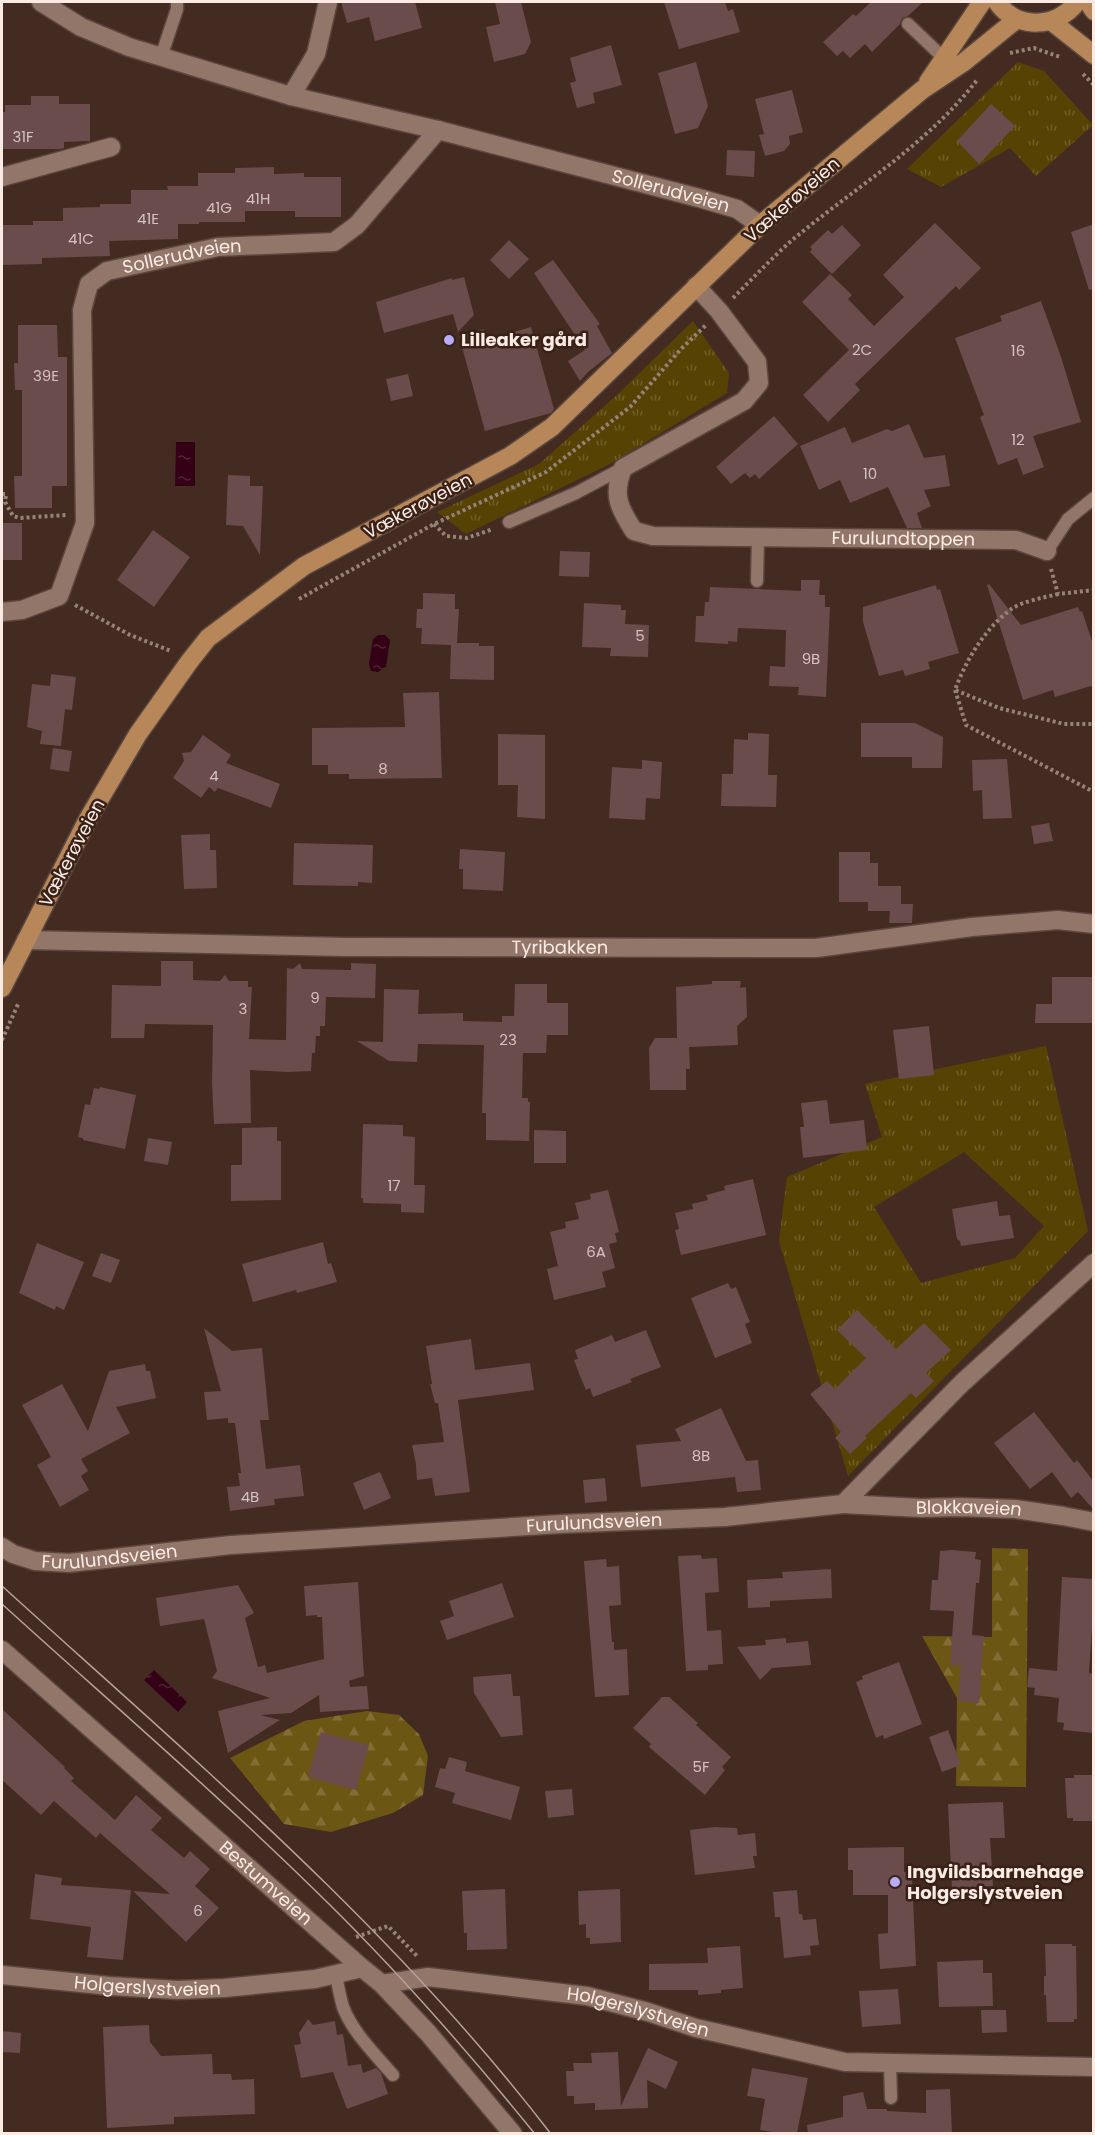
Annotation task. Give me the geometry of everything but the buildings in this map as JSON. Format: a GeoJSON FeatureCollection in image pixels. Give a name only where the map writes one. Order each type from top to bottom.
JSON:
{"type":"FeatureCollection","features":[{"type":"Feature","properties":{"kind":"main road","name":"Vækerøveien"},"geometry":{"type":"LineString","coordinates":[[949,63],[982,2]]}},
{"type":"Feature","properties":{"kind":"main road"},"geometry":{"type":"LineString","coordinates":[[997,2],[1017,19],[1029,22],[1051,21],[1064,14],[1077,2]]}},
{"type":"Feature","properties":{"kind":"main road"},"geometry":{"type":"LineString","coordinates":[[1088,2],[1094,11]]}},
{"type":"Feature","properties":{"kind":"main road","name":"Vækerøveien"},"geometry":{"type":"LineString","coordinates":[[2,988],[88,819],[138,734],[208,638],[304,566],[510,456],[552,427],[760,225],[922,90],[949,63],[1017,19]]}},
{"type":"Feature","properties":{"kind":"main road"},"geometry":{"type":"LineString","coordinates":[[1051,21],[1094,55]]}},
{"type":"Feature","properties":{"kind":"street","name":"Sollerudveien"},"geometry":{"type":"LineString","coordinates":[[40,2],[81,27],[129,47],[161,57],[291,96],[438,130],[737,209],[760,225]]}},
{"type":"Feature","properties":{"kind":"street"},"geometry":{"type":"LineString","coordinates":[[291,96],[316,54],[328,2]]}},
{"type":"Feature","properties":{"kind":"street","name":"Sollerudveien"},"geometry":{"type":"LineString","coordinates":[[58,596],[85,523],[82,310],[89,284],[107,271],[218,248],[334,242],[357,225],[438,130]]}},
{"type":"Feature","properties":{"kind":"street"},"geometry":{"type":"LineString","coordinates":[[2,177],[111,147]]}},
{"type":"Feature","properties":{"kind":"street"},"geometry":{"type":"LineString","coordinates":[[623,468],[744,401],[759,383],[757,362],[696,286]]}},
{"type":"Feature","properties":{"kind":"street","name":"Furulundtoppen"},"geometry":{"type":"LineString","coordinates":[[623,468],[616,487],[621,510],[634,531],[653,536],[1016,540],[1047,551]]}},
{"type":"Feature","properties":{"kind":"street"},"geometry":{"type":"LineString","coordinates":[[2,612],[22,610],[58,596]]}},
{"type":"Feature","properties":{"kind":"street","name":"Tyribakken"},"geometry":{"type":"LineString","coordinates":[[26,940],[345,947],[816,948],[971,927],[1058,920],[1094,924]]}},
{"type":"Feature","properties":{"kind":"street"},"geometry":{"type":"LineString","coordinates":[[843,1504],[962,1383],[1094,1263]]}},
{"type":"Feature","properties":{"kind":"street","name":"Blokkaveien"},"geometry":{"type":"LineString","coordinates":[[843,1504],[1015,1509],[1094,1522]]}},
{"type":"Feature","properties":{"kind":"street","name":"Furulundsveien"},"geometry":{"type":"LineString","coordinates":[[2,1547],[13,1554],[35,1561],[69,1563],[231,1545],[560,1524],[725,1518],[843,1504]]}},
{"type":"Feature","properties":{"kind":"street","name":"Bestumveien"},"geometry":{"type":"LineString","coordinates":[[2,1650],[382,1984],[513,2133]]}},
{"type":"Feature","properties":{"kind":"street","name":"Holgerslystveien"},"geometry":{"type":"LineString","coordinates":[[2,1975],[178,1990],[224,1988],[336,1976],[362,1968]]}},
{"type":"Feature","properties":{"kind":"street","name":"Holgerslystveien"},"geometry":{"type":"LineString","coordinates":[[382,1984],[417,1977],[434,1977],[587,1996],[648,2012],[696,2028],[845,2062],[1094,2067]]}},
{"type":"Feature","properties":{"kind":"lane"},"geometry":{"type":"LineString","coordinates":[[161,57],[177,9],[177,2]]}},
{"type":"Feature","properties":{"kind":"lane"},"geometry":{"type":"LineString","coordinates":[[908,24],[949,63]]}},
{"type":"Feature","properties":{"kind":"lane"},"geometry":{"type":"LineString","coordinates":[[509,522],[576,493],[623,468]]}},
{"type":"Feature","properties":{"kind":"lane"},"geometry":{"type":"LineString","coordinates":[[1047,551],[1069,517],[1094,498]]}},
{"type":"Feature","properties":{"kind":"lane"},"geometry":{"type":"LineString","coordinates":[[757,581],[758,537]]}},
{"type":"Feature","properties":{"kind":"lane"},"geometry":{"type":"LineString","coordinates":[[336,1976],[342,2006],[348,2017],[362,2038],[393,2075]]}},
{"type":"Feature","properties":{"kind":"lane"},"geometry":{"type":"LineString","coordinates":[[890,2063],[891,2098]]}},
{"type":"Feature","properties":{"kind":"path"},"geometry":{"type":"LineString","coordinates":[[1004,55],[1034,48],[1057,55],[1064,60]]}},
{"type":"Feature","properties":{"kind":"path"},"geometry":{"type":"LineString","coordinates":[[1079,69],[1094,85]]}},
{"type":"Feature","properties":{"kind":"path"},"geometry":{"type":"LineString","coordinates":[[293,602],[434,524],[546,472],[630,407],[681,349],[790,242],[904,152],[964,97],[980,75]]}},
{"type":"Feature","properties":{"kind":"path"},"geometry":{"type":"LineString","coordinates":[[2,494],[6,494],[5,502],[13,516],[20,518],[85,514]]}},
{"type":"Feature","properties":{"kind":"path"},"geometry":{"type":"LineString","coordinates":[[434,524],[446,536],[467,538],[509,522]]}},
{"type":"Feature","properties":{"kind":"path"},"geometry":{"type":"LineString","coordinates":[[1047,551],[1058,594]]}},
{"type":"Feature","properties":{"kind":"path"},"geometry":{"type":"LineString","coordinates":[[1094,590],[1058,594],[1011,609],[982,639],[964,666],[955,690],[966,725],[1094,792]]}},
{"type":"Feature","properties":{"kind":"path"},"geometry":{"type":"LineString","coordinates":[[58,596],[130,635],[191,659]]}},
{"type":"Feature","properties":{"kind":"path"},"geometry":{"type":"LineString","coordinates":[[955,690],[999,708],[1064,724],[1094,724]]}},
{"type":"Feature","properties":{"kind":"path"},"geometry":{"type":"LineString","coordinates":[[2,1040],[20,1000]]}},
{"type":"Feature","properties":{"kind":"path"},"geometry":{"type":"LineString","coordinates":[[348,1939],[388,1926],[434,1977]]}},
{"type":"Feature","properties":{"kind":"green space"},"geometry":{"type":"Polygon","coordinates":[[[1018,62],[1044,71],[1093,125],[1036,176],[1010,148],[941,187],[907,169],[1018,62]]]}},
{"type":"Feature","properties":{"kind":"green space"},"geometry":{"type":"Polygon","coordinates":[[[693,321],[729,373],[727,393],[608,465],[466,534],[437,512],[539,464],[617,395],[693,321]]]}},
{"type":"Feature","properties":{"kind":"green space"},"geometry":{"type":"Polygon","coordinates":[[[1046,1046],[1088,1231],[848,1476],[779,1241],[787,1177],[882,1137],[865,1084],[1046,1046]],[[964,1152],[874,1207],[921,1283],[1015,1258],[1044,1226],[964,1152]]]}},
{"type":"Feature","properties":{"kind":"green space"},"geometry":{"type":"Polygon","coordinates":[[[992,1548],[1028,1549],[1026,1787],[956,1786],[957,1698],[922,1636],[992,1637],[992,1548]]]}},
{"type":"Feature","properties":{"kind":"green space"},"geometry":{"type":"Polygon","coordinates":[[[367,1711],[399,1715],[419,1734],[428,1756],[423,1795],[393,1813],[331,1832],[284,1824],[230,1758],[304,1721],[367,1711]]]}},
{"type":"Feature","properties":{"kind":"water"},"geometry":{"type":"Polygon","coordinates":[[[176,442],[195,442],[195,486],[175,486],[176,442]]]}},
{"type":"Feature","properties":{"kind":"water"},"geometry":{"type":"Polygon","coordinates":[[[378,635],[385,635],[390,640],[386,667],[378,672],[371,671],[369,664],[373,639],[378,635]]]}},
{"type":"Feature","properties":{"kind":"water"},"geometry":{"type":"Polygon","coordinates":[[[154,1670],[187,1702],[178,1712],[144,1680],[154,1670]]]}},
{"type":"Feature","properties":{"kind":"tram line"},"geometry":{"type":"LineString","coordinates":[[2,1586],[218,1781],[358,1916],[490,2058],[551,2134]]}},
{"type":"Feature","properties":{"kind":"tram line"},"geometry":{"type":"LineString","coordinates":[[2,1604],[208,1789],[329,1904],[435,2016],[535,2134]]}},
{"type":"Feature","properties":{"kind":"place","name":"Lilleaker gård"},"geometry":{"type":"Point","coordinates":[449,340]}},
{"type":"Feature","properties":{"kind":"place","name":"Ingvildsbarnehage Holgerslystveien"},"geometry":{"type":"Point","coordinates":[895,1882]}}]}
